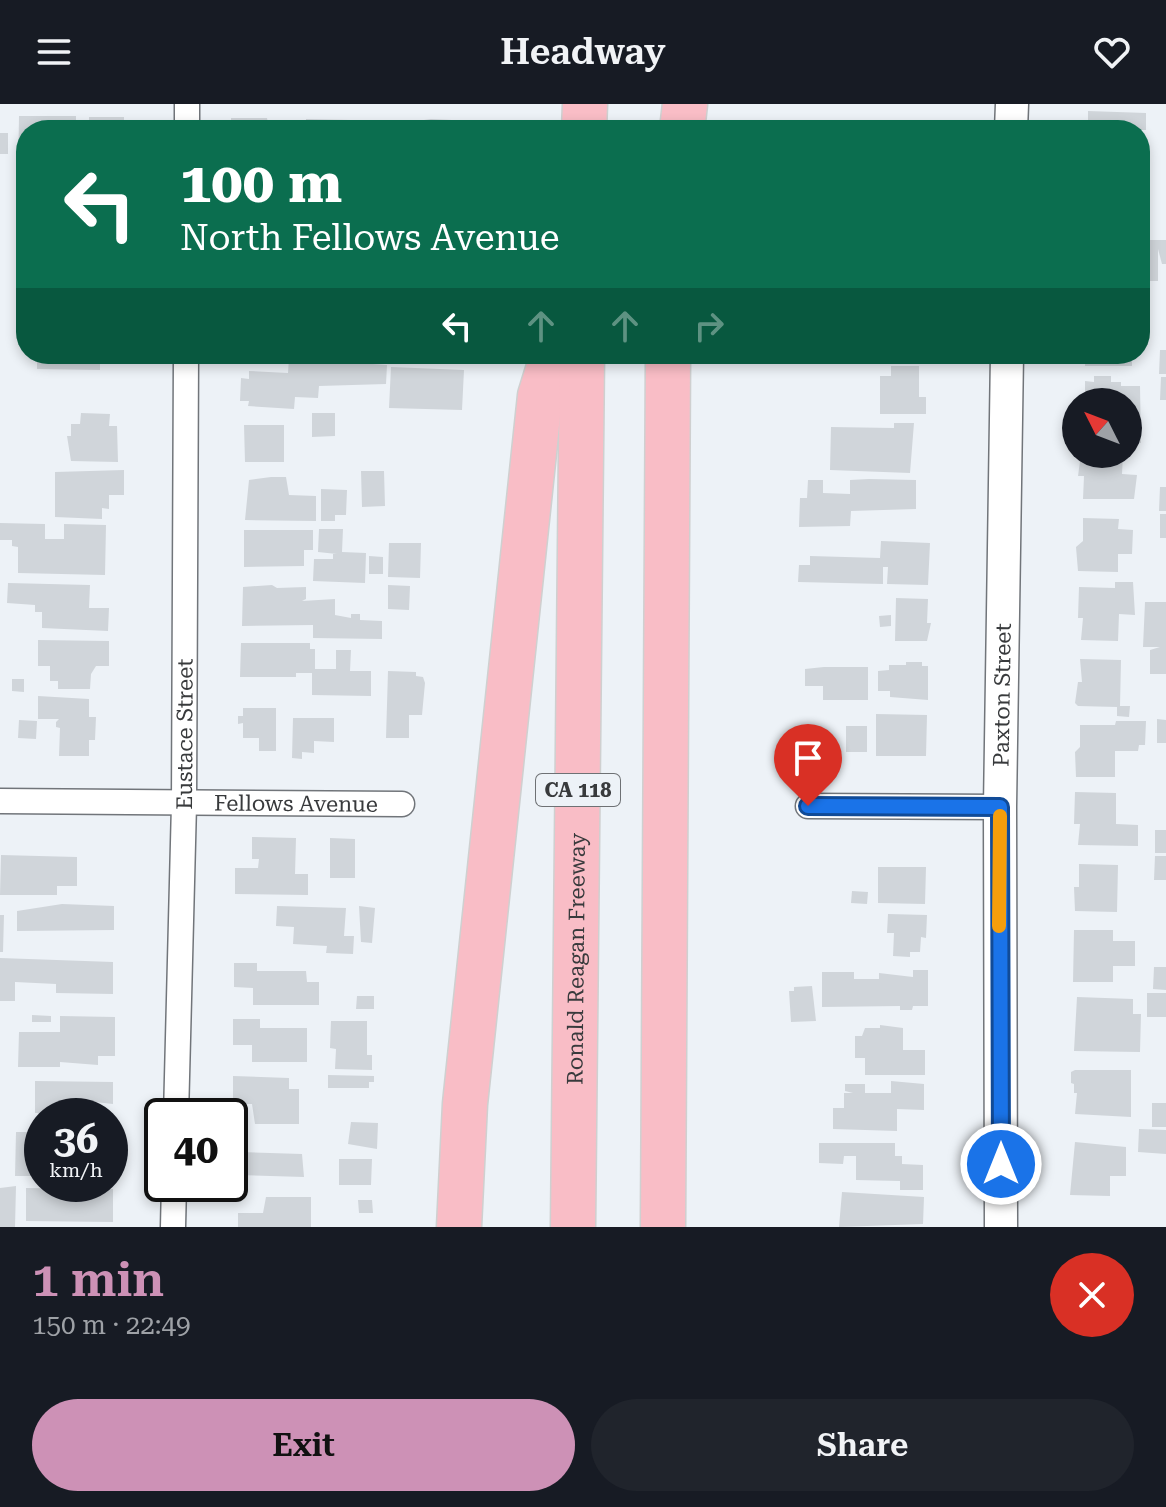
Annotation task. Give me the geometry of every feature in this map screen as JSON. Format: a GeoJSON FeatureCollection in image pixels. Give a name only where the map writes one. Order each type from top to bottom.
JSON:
{"type":"FeatureCollection","features":[{"type":"Feature","properties":{"kind":"highway"},"geometry":{"type":"LineString","coordinates":[[459,1227],[465,1104],[540,396],[550,364]]}},
{"type":"Feature","properties":{"kind":"highway","name":"Ronald Reagan Freeway"},"geometry":{"type":"LineString","coordinates":[[573,1227],[582,364]]}},
{"type":"Feature","properties":{"kind":"highway"},"geometry":{"type":"LineString","coordinates":[[663,1227],[668,364]]}},
{"type":"Feature","properties":{"kind":"highway"},"geometry":{"type":"LineString","coordinates":[[664,1123],[675,1227]]}},
{"type":"Feature","properties":{"kind":"street","name":"Eustace Street"},"geometry":{"type":"LineString","coordinates":[[176,1098],[184,804],[186,364]]}},
{"type":"Feature","properties":{"kind":"street","name":"Paxton Street"},"geometry":{"type":"LineString","coordinates":[[1001,1227],[1000,807],[1007,364]]}},
{"type":"Feature","properties":{"kind":"street","name":"Fellows Avenue"},"geometry":{"type":"LineString","coordinates":[[0,801],[402,804]]}},
{"type":"Feature","properties":{"kind":"street"},"geometry":{"type":"LineString","coordinates":[[808,806],[1000,807]]}},
{"type":"Feature","properties":{"kind":"street"},"geometry":{"type":"LineString","coordinates":[[173,1227],[174,1202]]}},
{"type":"Feature","properties":{"kind":"building"},"geometry":{"type":"Polygon","coordinates":[[[1088,111],[1146,113],[1146,120],[1088,120],[1088,111]]]}},
{"type":"Feature","properties":{"kind":"building"},"geometry":{"type":"Polygon","coordinates":[[[19,116],[76,116],[76,120],[19,120],[19,116]]]}},
{"type":"Feature","properties":{"kind":"building"},"geometry":{"type":"Polygon","coordinates":[[[89,117],[124,117],[124,120],[89,120],[89,117]]]}},
{"type":"Feature","properties":{"kind":"building"},"geometry":{"type":"Polygon","coordinates":[[[231,118],[267,120],[231,120],[231,118]]]}},
{"type":"Feature","properties":{"kind":"building"},"geometry":{"type":"Polygon","coordinates":[[[0,133],[8,133],[8,154],[0,154],[0,133]]]}},
{"type":"Feature","properties":{"kind":"building"},"geometry":{"type":"Polygon","coordinates":[[[1150,240],[1166,240],[1166,264],[1162,264],[1158,249],[1158,281],[1150,281],[1150,240]]]}},
{"type":"Feature","properties":{"kind":"building"},"geometry":{"type":"Polygon","coordinates":[[[1160,350],[1166,350],[1166,374],[1159,374],[1160,350]]]}},
{"type":"Feature","properties":{"kind":"building"},"geometry":{"type":"Polygon","coordinates":[[[37,364],[100,364],[100,370],[37,369],[37,364]]]}},
{"type":"Feature","properties":{"kind":"building"},"geometry":{"type":"Polygon","coordinates":[[[289,364],[387,365],[386,384],[319,386],[318,398],[295,397],[294,409],[248,406],[249,401],[240,401],[241,378],[249,379],[249,371],[288,373],[289,364]]]}},
{"type":"Feature","properties":{"kind":"building"},"geometry":{"type":"Polygon","coordinates":[[[1085,364],[1132,364],[1132,366],[1085,364]]]}},
{"type":"Feature","properties":{"kind":"building"},"geometry":{"type":"Polygon","coordinates":[[[891,366],[919,366],[919,397],[926,397],[926,414],[880,414],[880,376],[891,376],[891,366]]]}},
{"type":"Feature","properties":{"kind":"building"},"geometry":{"type":"Polygon","coordinates":[[[391,367],[464,370],[462,410],[389,408],[391,367]]]}},
{"type":"Feature","properties":{"kind":"building"},"geometry":{"type":"Polygon","coordinates":[[[1094,376],[1111,376],[1111,382],[1140,388],[1085,388],[1085,381],[1094,382],[1094,376]]]}},
{"type":"Feature","properties":{"kind":"building"},"geometry":{"type":"Polygon","coordinates":[[[1161,377],[1166,377],[1166,400],[1160,400],[1161,377]]]}},
{"type":"Feature","properties":{"kind":"building"},"geometry":{"type":"Polygon","coordinates":[[[81,413],[110,414],[109,426],[117,426],[118,462],[71,461],[67,436],[71,436],[71,424],[80,424],[81,413]]]}},
{"type":"Feature","properties":{"kind":"building"},"geometry":{"type":"Polygon","coordinates":[[[312,413],[335,413],[335,436],[312,437],[312,413]]]}},
{"type":"Feature","properties":{"kind":"building"},"geometry":{"type":"Polygon","coordinates":[[[894,423],[914,423],[910,473],[830,470],[831,427],[894,428],[894,423]]]}},
{"type":"Feature","properties":{"kind":"building"},"geometry":{"type":"Polygon","coordinates":[[[244,425],[284,425],[284,462],[245,462],[244,425]]]}},
{"type":"Feature","properties":{"kind":"building"},"geometry":{"type":"Polygon","coordinates":[[[1079,468],[1122,468],[1122,474],[1137,475],[1134,499],[1083,499],[1084,476],[1078,476],[1079,468]]]}},
{"type":"Feature","properties":{"kind":"building"},"geometry":{"type":"Polygon","coordinates":[[[124,470],[124,495],[109,495],[109,509],[102,508],[102,519],[55,517],[55,472],[124,470]]]}},
{"type":"Feature","properties":{"kind":"building"},"geometry":{"type":"Polygon","coordinates":[[[361,471],[384,471],[385,506],[362,507],[361,471]]]}},
{"type":"Feature","properties":{"kind":"building"},"geometry":{"type":"Polygon","coordinates":[[[286,477],[289,495],[316,496],[316,521],[245,520],[249,480],[286,477]]]}},
{"type":"Feature","properties":{"kind":"building"},"geometry":{"type":"Polygon","coordinates":[[[808,480],[823,480],[823,493],[850,494],[850,480],[916,480],[916,509],[851,511],[850,526],[799,527],[800,498],[807,498],[808,480]]]}},
{"type":"Feature","properties":{"kind":"building"},"geometry":{"type":"Polygon","coordinates":[[[1160,487],[1166,487],[1166,511],[1159,511],[1160,487]]]}},
{"type":"Feature","properties":{"kind":"building"},"geometry":{"type":"Polygon","coordinates":[[[321,489],[347,490],[346,515],[335,515],[335,521],[321,521],[321,489]]]}},
{"type":"Feature","properties":{"kind":"building"},"geometry":{"type":"Polygon","coordinates":[[[1160,514],[1166,514],[1166,538],[1160,538],[1160,514]]]}},
{"type":"Feature","properties":{"kind":"building"},"geometry":{"type":"Polygon","coordinates":[[[1083,518],[1119,519],[1118,529],[1133,530],[1132,554],[1118,554],[1118,572],[1078,571],[1076,547],[1083,541],[1083,518]]]}},
{"type":"Feature","properties":{"kind":"building"},"geometry":{"type":"Polygon","coordinates":[[[0,523],[45,524],[45,539],[64,539],[64,524],[106,525],[105,575],[18,573],[18,547],[12,546],[12,540],[0,540],[0,523]]]}},
{"type":"Feature","properties":{"kind":"building"},"geometry":{"type":"Polygon","coordinates":[[[319,529],[343,529],[342,552],[366,553],[365,583],[313,581],[314,559],[333,559],[333,554],[337,554],[318,552],[319,529]]]}},
{"type":"Feature","properties":{"kind":"building"},"geometry":{"type":"Polygon","coordinates":[[[244,530],[313,530],[313,550],[304,550],[304,566],[244,567],[244,530]]]}},
{"type":"Feature","properties":{"kind":"building"},"geometry":{"type":"Polygon","coordinates":[[[881,541],[930,543],[928,585],[887,584],[888,567],[883,567],[883,584],[798,582],[799,565],[810,565],[810,556],[880,558],[881,541]]]}},
{"type":"Feature","properties":{"kind":"building"},"geometry":{"type":"Polygon","coordinates":[[[389,543],[421,543],[420,578],[388,577],[389,543]]]}},
{"type":"Feature","properties":{"kind":"building"},"geometry":{"type":"Polygon","coordinates":[[[369,556],[383,557],[383,574],[369,574],[369,556]]]}},
{"type":"Feature","properties":{"kind":"building"},"geometry":{"type":"Polygon","coordinates":[[[1115,582],[1133,582],[1135,615],[1119,614],[1118,641],[1081,640],[1083,618],[1078,618],[1079,587],[1115,588],[1115,582]]]}},
{"type":"Feature","properties":{"kind":"building"},"geometry":{"type":"Polygon","coordinates":[[[8,583],[90,585],[89,608],[109,608],[108,631],[42,628],[42,612],[35,612],[35,605],[7,603],[8,583]]]}},
{"type":"Feature","properties":{"kind":"building"},"geometry":{"type":"Polygon","coordinates":[[[272,585],[277,588],[306,587],[306,599],[302,601],[335,599],[335,615],[351,618],[351,614],[360,614],[360,620],[382,621],[382,639],[313,638],[313,625],[242,626],[243,587],[272,585]]]}},
{"type":"Feature","properties":{"kind":"building"},"geometry":{"type":"Polygon","coordinates":[[[388,585],[410,586],[409,610],[388,609],[388,585]]]}},
{"type":"Feature","properties":{"kind":"building"},"geometry":{"type":"Polygon","coordinates":[[[896,598],[928,599],[927,623],[931,623],[927,641],[895,641],[896,598]]]}},
{"type":"Feature","properties":{"kind":"building"},"geometry":{"type":"Polygon","coordinates":[[[1145,602],[1166,602],[1166,674],[1150,674],[1150,650],[1160,647],[1143,647],[1145,602]]]}},
{"type":"Feature","properties":{"kind":"building"},"geometry":{"type":"Polygon","coordinates":[[[891,615],[891,626],[880,627],[879,616],[891,615]]]}},
{"type":"Feature","properties":{"kind":"building"},"geometry":{"type":"Polygon","coordinates":[[[38,640],[109,641],[109,666],[96,666],[91,674],[90,689],[58,689],[58,681],[50,681],[50,666],[38,666],[38,640]]]}},
{"type":"Feature","properties":{"kind":"building"},"geometry":{"type":"Polygon","coordinates":[[[241,643],[310,643],[310,649],[315,649],[315,669],[336,669],[336,650],[351,650],[350,671],[371,671],[371,696],[312,695],[312,673],[296,673],[296,677],[240,677],[241,643]]]}},
{"type":"Feature","properties":{"kind":"building"},"geometry":{"type":"Polygon","coordinates":[[[1080,659],[1121,660],[1120,706],[1130,706],[1129,717],[1117,716],[1117,707],[1078,706],[1075,703],[1078,682],[1082,682],[1080,659]]]}},
{"type":"Feature","properties":{"kind":"building"},"geometry":{"type":"Polygon","coordinates":[[[906,662],[922,662],[922,666],[928,666],[928,700],[890,697],[890,691],[878,691],[878,671],[889,670],[889,665],[906,665],[906,662]]]}},
{"type":"Feature","properties":{"kind":"building"},"geometry":{"type":"Polygon","coordinates":[[[868,667],[868,700],[823,700],[823,686],[805,686],[805,669],[868,667]]]}},
{"type":"Feature","properties":{"kind":"building"},"geometry":{"type":"Polygon","coordinates":[[[388,671],[416,672],[416,676],[423,677],[425,683],[422,715],[409,715],[409,738],[386,738],[388,671]]]}},
{"type":"Feature","properties":{"kind":"building"},"geometry":{"type":"Polygon","coordinates":[[[12,679],[24,679],[24,692],[12,691],[12,679]]]}},
{"type":"Feature","properties":{"kind":"building"},"geometry":{"type":"Polygon","coordinates":[[[38,696],[89,699],[89,717],[96,717],[95,740],[89,740],[89,756],[59,756],[60,728],[56,727],[56,722],[59,719],[38,719],[38,696]]]}},
{"type":"Feature","properties":{"kind":"building"},"geometry":{"type":"Polygon","coordinates":[[[243,708],[276,708],[276,751],[259,751],[259,738],[243,738],[243,723],[238,724],[238,716],[243,716],[243,708]]]}},
{"type":"Feature","properties":{"kind":"building"},"geometry":{"type":"Polygon","coordinates":[[[876,714],[927,715],[926,756],[876,756],[876,714]]]}},
{"type":"Feature","properties":{"kind":"building"},"geometry":{"type":"Polygon","coordinates":[[[293,718],[334,718],[334,742],[314,741],[314,753],[302,752],[302,759],[292,758],[293,718]]]}},
{"type":"Feature","properties":{"kind":"building"},"geometry":{"type":"Polygon","coordinates":[[[1157,719],[1166,720],[1166,743],[1157,743],[1157,719]]]}},
{"type":"Feature","properties":{"kind":"building"},"geometry":{"type":"Polygon","coordinates":[[[19,720],[37,721],[36,739],[18,738],[19,720]]]}},
{"type":"Feature","properties":{"kind":"building"},"geometry":{"type":"Polygon","coordinates":[[[1116,721],[1146,721],[1145,745],[1139,745],[1138,751],[1115,751],[1115,777],[1076,777],[1075,752],[1080,747],[1080,725],[1115,725],[1116,721]]]}},
{"type":"Feature","properties":{"kind":"building"},"geometry":{"type":"Polygon","coordinates":[[[846,726],[867,726],[867,752],[846,752],[846,726]]]}},
{"type":"Feature","properties":{"kind":"building"},"geometry":{"type":"Polygon","coordinates":[[[1075,792],[1116,793],[1116,824],[1138,825],[1138,846],[1078,845],[1080,824],[1074,824],[1075,792]]]}},
{"type":"Feature","properties":{"kind":"building"},"geometry":{"type":"Polygon","coordinates":[[[1155,830],[1166,830],[1166,853],[1155,853],[1155,830]]]}},
{"type":"Feature","properties":{"kind":"building"},"geometry":{"type":"Polygon","coordinates":[[[252,837],[296,838],[295,874],[308,874],[308,895],[235,894],[235,868],[258,868],[259,859],[252,859],[252,837]]]}},
{"type":"Feature","properties":{"kind":"building"},"geometry":{"type":"Polygon","coordinates":[[[330,838],[355,839],[355,878],[330,878],[330,838]]]}},
{"type":"Feature","properties":{"kind":"building"},"geometry":{"type":"Polygon","coordinates":[[[1,855],[77,857],[77,886],[57,886],[57,895],[0,895],[1,855]]]}},
{"type":"Feature","properties":{"kind":"building"},"geometry":{"type":"Polygon","coordinates":[[[1155,856],[1166,856],[1166,880],[1154,880],[1155,856]]]}},
{"type":"Feature","properties":{"kind":"building"},"geometry":{"type":"Polygon","coordinates":[[[1079,864],[1118,865],[1117,912],[1075,911],[1074,887],[1079,887],[1079,864]]]}},
{"type":"Feature","properties":{"kind":"building"},"geometry":{"type":"Polygon","coordinates":[[[878,867],[926,867],[925,904],[878,903],[878,867]]]}},
{"type":"Feature","properties":{"kind":"building"},"geometry":{"type":"Polygon","coordinates":[[[852,891],[868,892],[867,904],[851,903],[852,891]]]}},
{"type":"Feature","properties":{"kind":"building"},"geometry":{"type":"Polygon","coordinates":[[[62,904],[114,906],[114,930],[17,931],[17,911],[62,904]]]}},
{"type":"Feature","properties":{"kind":"building"},"geometry":{"type":"Polygon","coordinates":[[[277,906],[346,908],[344,936],[354,936],[353,954],[326,953],[327,946],[293,944],[294,927],[276,926],[277,906]]]}},
{"type":"Feature","properties":{"kind":"building"},"geometry":{"type":"Polygon","coordinates":[[[359,906],[375,908],[372,943],[361,942],[359,906]]]}},
{"type":"Feature","properties":{"kind":"building"},"geometry":{"type":"Polygon","coordinates":[[[888,914],[927,915],[926,938],[921,937],[920,952],[910,952],[910,957],[893,956],[894,933],[887,933],[888,914]]]}},
{"type":"Feature","properties":{"kind":"building"},"geometry":{"type":"Polygon","coordinates":[[[0,915],[4,915],[3,952],[0,952],[0,915]]]}},
{"type":"Feature","properties":{"kind":"building"},"geometry":{"type":"Polygon","coordinates":[[[1074,930],[1113,930],[1113,941],[1135,941],[1135,966],[1113,966],[1113,982],[1073,982],[1074,930]]]}},
{"type":"Feature","properties":{"kind":"building"},"geometry":{"type":"Polygon","coordinates":[[[0,958],[113,962],[113,994],[56,993],[56,984],[15,982],[15,1001],[0,1001],[0,958]]]}},
{"type":"Feature","properties":{"kind":"building"},"geometry":{"type":"Polygon","coordinates":[[[234,963],[257,963],[257,971],[306,971],[307,982],[319,982],[319,1005],[253,1005],[253,988],[234,987],[234,963]]]}},
{"type":"Feature","properties":{"kind":"building"},"geometry":{"type":"Polygon","coordinates":[[[1154,967],[1166,967],[1166,990],[1153,989],[1154,967]]]}},
{"type":"Feature","properties":{"kind":"building"},"geometry":{"type":"Polygon","coordinates":[[[913,970],[928,970],[928,1006],[913,1006],[912,1010],[900,1010],[900,1006],[822,1007],[822,972],[854,972],[854,979],[879,979],[879,973],[913,977],[913,970]]]}},
{"type":"Feature","properties":{"kind":"building"},"geometry":{"type":"Polygon","coordinates":[[[812,986],[816,1021],[791,1022],[789,991],[794,991],[794,987],[812,986]]]}},
{"type":"Feature","properties":{"kind":"building"},"geometry":{"type":"Polygon","coordinates":[[[1147,993],[1166,993],[1166,1017],[1147,1017],[1147,993]]]}},
{"type":"Feature","properties":{"kind":"building"},"geometry":{"type":"Polygon","coordinates":[[[357,996],[374,996],[374,1009],[356,1009],[357,996]]]}},
{"type":"Feature","properties":{"kind":"building"},"geometry":{"type":"Polygon","coordinates":[[[1077,997],[1133,999],[1133,1014],[1141,1014],[1140,1052],[1074,1051],[1077,997]]]}},
{"type":"Feature","properties":{"kind":"building"},"geometry":{"type":"Polygon","coordinates":[[[32,1015],[51,1016],[51,1022],[32,1022],[32,1015]]]}},
{"type":"Feature","properties":{"kind":"building"},"geometry":{"type":"Polygon","coordinates":[[[60,1016],[115,1017],[115,1056],[98,1056],[98,1065],[60,1062],[60,1067],[18,1067],[19,1032],[60,1032],[60,1016]]]}},
{"type":"Feature","properties":{"kind":"building"},"geometry":{"type":"Polygon","coordinates":[[[233,1019],[260,1019],[260,1028],[307,1028],[307,1062],[252,1062],[252,1045],[233,1045],[233,1019]]]}},
{"type":"Feature","properties":{"kind":"building"},"geometry":{"type":"Polygon","coordinates":[[[331,1021],[367,1021],[367,1055],[372,1055],[372,1070],[335,1069],[336,1049],[330,1048],[331,1021]]]}},
{"type":"Feature","properties":{"kind":"building"},"geometry":{"type":"Polygon","coordinates":[[[880,1025],[903,1028],[903,1050],[925,1050],[925,1075],[865,1075],[865,1058],[855,1058],[855,1036],[862,1036],[865,1028],[880,1028],[880,1025]]]}},
{"type":"Feature","properties":{"kind":"building"},"geometry":{"type":"Polygon","coordinates":[[[1131,1070],[1131,1117],[1075,1114],[1077,1093],[1074,1093],[1074,1084],[1071,1083],[1071,1072],[1131,1070]]]}},
{"type":"Feature","properties":{"kind":"building"},"geometry":{"type":"Polygon","coordinates":[[[328,1075],[374,1076],[374,1082],[369,1082],[369,1088],[328,1088],[328,1075]]]}},
{"type":"Feature","properties":{"kind":"building"},"geometry":{"type":"Polygon","coordinates":[[[233,1076],[289,1078],[289,1089],[299,1089],[299,1124],[255,1124],[248,1098],[233,1098],[233,1076]]]}},
{"type":"Feature","properties":{"kind":"building"},"geometry":{"type":"Polygon","coordinates":[[[35,1081],[113,1082],[113,1098],[35,1098],[35,1081]]]}},
{"type":"Feature","properties":{"kind":"building"},"geometry":{"type":"Polygon","coordinates":[[[891,1081],[924,1084],[924,1110],[897,1109],[897,1131],[833,1129],[833,1108],[844,1108],[844,1093],[853,1093],[845,1091],[845,1084],[865,1084],[865,1093],[891,1093],[891,1081]]]}},
{"type":"Feature","properties":{"kind":"building"},"geometry":{"type":"Polygon","coordinates":[[[1152,1103],[1166,1103],[1166,1127],[1152,1127],[1152,1103]]]}},
{"type":"Feature","properties":{"kind":"building"},"geometry":{"type":"Polygon","coordinates":[[[351,1122],[378,1123],[377,1149],[348,1144],[351,1122]]]}},
{"type":"Feature","properties":{"kind":"building"},"geometry":{"type":"Polygon","coordinates":[[[1139,1129],[1166,1130],[1166,1154],[1138,1152],[1139,1129]]]}},
{"type":"Feature","properties":{"kind":"building"},"geometry":{"type":"Polygon","coordinates":[[[16,1132],[24,1132],[24,1176],[15,1176],[16,1132]]]}},
{"type":"Feature","properties":{"kind":"building"},"geometry":{"type":"Polygon","coordinates":[[[1075,1142],[1126,1147],[1126,1176],[1110,1176],[1110,1196],[1070,1195],[1075,1142]]]}},
{"type":"Feature","properties":{"kind":"building"},"geometry":{"type":"Polygon","coordinates":[[[819,1143],[895,1143],[895,1156],[902,1156],[902,1164],[923,1165],[923,1190],[900,1190],[900,1181],[856,1180],[856,1156],[844,1156],[843,1164],[819,1163],[819,1143]]]}},
{"type":"Feature","properties":{"kind":"building"},"geometry":{"type":"Polygon","coordinates":[[[248,1152],[302,1154],[304,1177],[248,1175],[248,1152]]]}},
{"type":"Feature","properties":{"kind":"building"},"geometry":{"type":"Polygon","coordinates":[[[339,1159],[372,1159],[371,1185],[339,1185],[339,1159]]]}},
{"type":"Feature","properties":{"kind":"building"},"geometry":{"type":"Polygon","coordinates":[[[16,1186],[15,1227],[0,1227],[0,1188],[16,1186]]]}},
{"type":"Feature","properties":{"kind":"building"},"geometry":{"type":"Polygon","coordinates":[[[842,1192],[924,1197],[923,1224],[839,1227],[842,1192]]]}},
{"type":"Feature","properties":{"kind":"building"},"geometry":{"type":"Polygon","coordinates":[[[266,1197],[311,1197],[311,1227],[238,1227],[238,1213],[263,1213],[266,1197]]]}},
{"type":"Feature","properties":{"kind":"building"},"geometry":{"type":"Polygon","coordinates":[[[358,1200],[372,1200],[373,1213],[359,1213],[358,1200]]]}},
{"type":"Feature","properties":{"kind":"building"},"geometry":{"type":"Polygon","coordinates":[[[26,1202],[113,1202],[113,1222],[26,1221],[26,1202]]]}},
{"type":"Feature","properties":{"kind":"slow traffic"},"geometry":{"type":"LineString","coordinates":[[999,926],[1000,816]]}},
{"type":"Feature","properties":{"kind":"route"},"geometry":{"type":"LineString","coordinates":[[808,806],[1000,807],[1001,1164]]}}]}
